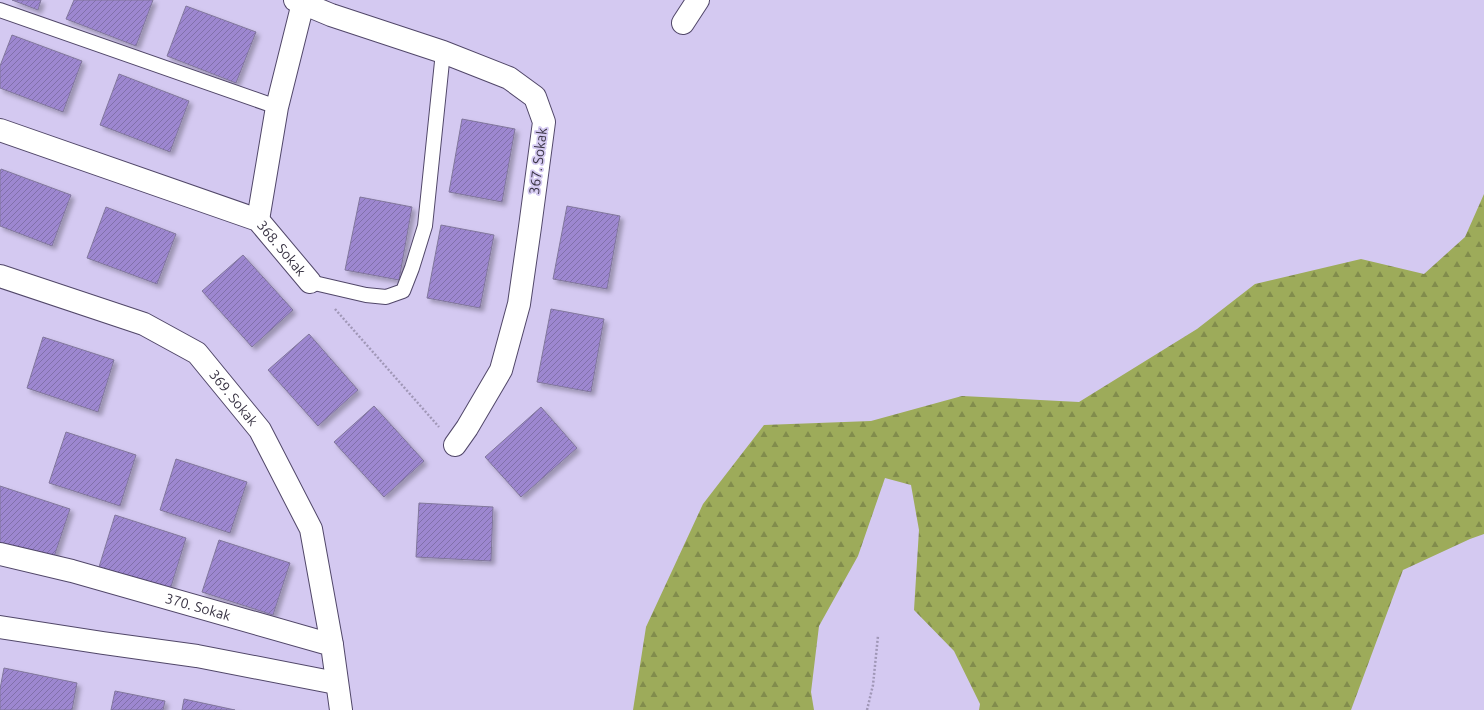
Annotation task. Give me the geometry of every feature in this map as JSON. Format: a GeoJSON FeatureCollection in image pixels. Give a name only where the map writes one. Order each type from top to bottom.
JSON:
{"type":"FeatureCollection","features":[{"type":"Feature","properties":{"kind":"street"},"geometry":{"type":"LineString","coordinates":[[683,23],[698,0]]}},
{"type":"Feature","properties":{"kind":"street"},"geometry":{"type":"LineString","coordinates":[[258,220],[277,107],[299,1]]}},
{"type":"Feature","properties":{"kind":"street","name":"367. Sokak"},"geometry":{"type":"LineString","coordinates":[[299,1],[333,8],[509,78],[535,97],[544,122],[519,304],[501,370],[467,428],[455,445]]}},
{"type":"Feature","properties":{"kind":"street","name":"368. Sokak"},"geometry":{"type":"LineString","coordinates":[[0,130],[258,220],[310,282]]}},
{"type":"Feature","properties":{"kind":"street","name":"369. Sokak"},"geometry":{"type":"LineString","coordinates":[[0,276],[144,324],[197,353],[260,430],[311,529],[332,644]]}},
{"type":"Feature","properties":{"kind":"street","name":"370. Sokak"},"geometry":{"type":"LineString","coordinates":[[0,554],[72,571],[332,644]]}},
{"type":"Feature","properties":{"kind":"street"},"geometry":{"type":"LineString","coordinates":[[0,627],[103,644],[197,656],[336,683]]}},
{"type":"Feature","properties":{"kind":"street"},"geometry":{"type":"LineString","coordinates":[[332,644],[336,683],[341,710]]}},
{"type":"Feature","properties":{"kind":"lane"},"geometry":{"type":"LineString","coordinates":[[0,10],[277,107]]}},
{"type":"Feature","properties":{"kind":"lane"},"geometry":{"type":"LineString","coordinates":[[310,282],[366,295],[386,297],[403,291],[425,226],[443,52]]}},
{"type":"Feature","properties":{"kind":"path","name":"368. Sokak"},"geometry":{"type":"LineString","coordinates":[[310,282],[455,445]]}},
{"type":"Feature","properties":{"kind":"path"},"geometry":{"type":"LineString","coordinates":[[867,710],[873,685],[878,636]]}},
{"type":"Feature","properties":{"kind":"green space"},"geometry":{"type":"Polygon","coordinates":[[[1484,194],[1484,534],[1403,570],[1351,710],[979,710],[980,704],[954,651],[914,610],[919,530],[911,485],[885,478],[858,556],[819,626],[811,692],[814,710],[633,710],[646,627],[703,504],[764,425],[871,421],[962,396],[1079,402],[1197,329],[1255,284],[1361,259],[1424,274],[1465,237],[1484,194]]]}},
{"type":"Feature","properties":{"kind":"building"},"geometry":{"type":"Polygon","coordinates":[[[12,0],[41,0],[38,10],[12,0]]]}},
{"type":"Feature","properties":{"kind":"building"},"geometry":{"type":"Polygon","coordinates":[[[74,0],[153,0],[136,46],[66,19],[74,0]]]}},
{"type":"Feature","properties":{"kind":"building"},"geometry":{"type":"Polygon","coordinates":[[[186,6],[256,32],[236,83],[167,56],[186,6]]]}},
{"type":"Feature","properties":{"kind":"building"},"geometry":{"type":"Polygon","coordinates":[[[12,35],[82,61],[63,112],[0,88],[0,66],[12,35]]]}},
{"type":"Feature","properties":{"kind":"building"},"geometry":{"type":"Polygon","coordinates":[[[119,74],[189,101],[170,152],[100,125],[119,74]]]}},
{"type":"Feature","properties":{"kind":"building"},"geometry":{"type":"Polygon","coordinates":[[[462,119],[515,129],[502,202],[449,192],[462,119]]]}},
{"type":"Feature","properties":{"kind":"building"},"geometry":{"type":"Polygon","coordinates":[[[1,169],[71,195],[52,246],[0,226],[1,169]]]}},
{"type":"Feature","properties":{"kind":"building"},"geometry":{"type":"Polygon","coordinates":[[[360,197],[412,207],[399,280],[345,270],[360,197]]]}},
{"type":"Feature","properties":{"kind":"building"},"geometry":{"type":"Polygon","coordinates":[[[567,206],[620,216],[607,289],[553,279],[567,206]]]}},
{"type":"Feature","properties":{"kind":"building"},"geometry":{"type":"Polygon","coordinates":[[[106,207],[176,234],[157,284],[87,258],[106,207]]]}},
{"type":"Feature","properties":{"kind":"building"},"geometry":{"type":"Polygon","coordinates":[[[441,225],[494,235],[480,308],[427,298],[441,225]]]}},
{"type":"Feature","properties":{"kind":"building"},"geometry":{"type":"Polygon","coordinates":[[[243,255],[293,310],[252,347],[202,291],[243,255]]]}},
{"type":"Feature","properties":{"kind":"building"},"geometry":{"type":"Polygon","coordinates":[[[551,309],[604,319],[591,392],[537,382],[551,309]]]}},
{"type":"Feature","properties":{"kind":"building"},"geometry":{"type":"Polygon","coordinates":[[[309,334],[358,390],[318,426],[268,370],[309,334]]]}},
{"type":"Feature","properties":{"kind":"building"},"geometry":{"type":"Polygon","coordinates":[[[43,337],[114,360],[98,412],[27,388],[43,337]]]}},
{"type":"Feature","properties":{"kind":"building"},"geometry":{"type":"Polygon","coordinates":[[[374,406],[424,461],[384,497],[334,442],[374,406]]]}},
{"type":"Feature","properties":{"kind":"building"},"geometry":{"type":"Polygon","coordinates":[[[541,407],[577,448],[521,497],[485,457],[541,407]]]}},
{"type":"Feature","properties":{"kind":"building"},"geometry":{"type":"Polygon","coordinates":[[[66,432],[136,455],[120,506],[49,483],[66,432]]]}},
{"type":"Feature","properties":{"kind":"building"},"geometry":{"type":"Polygon","coordinates":[[[176,459],[247,482],[230,533],[160,510],[176,459]]]}},
{"type":"Feature","properties":{"kind":"building"},"geometry":{"type":"Polygon","coordinates":[[[0,486],[70,509],[53,560],[0,543],[0,486]]]}},
{"type":"Feature","properties":{"kind":"building"},"geometry":{"type":"Polygon","coordinates":[[[419,503],[493,507],[491,561],[416,557],[419,503]]]}},
{"type":"Feature","properties":{"kind":"building"},"geometry":{"type":"Polygon","coordinates":[[[115,515],[186,538],[170,590],[99,567],[115,515]]]}},
{"type":"Feature","properties":{"kind":"building"},"geometry":{"type":"Polygon","coordinates":[[[219,540],[290,563],[273,615],[202,592],[219,540]]]}},
{"type":"Feature","properties":{"kind":"building"},"geometry":{"type":"Polygon","coordinates":[[[4,668],[77,683],[72,710],[0,710],[0,689],[4,668]]]}},
{"type":"Feature","properties":{"kind":"building"},"geometry":{"type":"Polygon","coordinates":[[[115,691],[165,701],[163,710],[111,710],[115,691]]]}},
{"type":"Feature","properties":{"kind":"building"},"geometry":{"type":"Polygon","coordinates":[[[184,699],[235,710],[182,710],[184,699]]]}}]}
